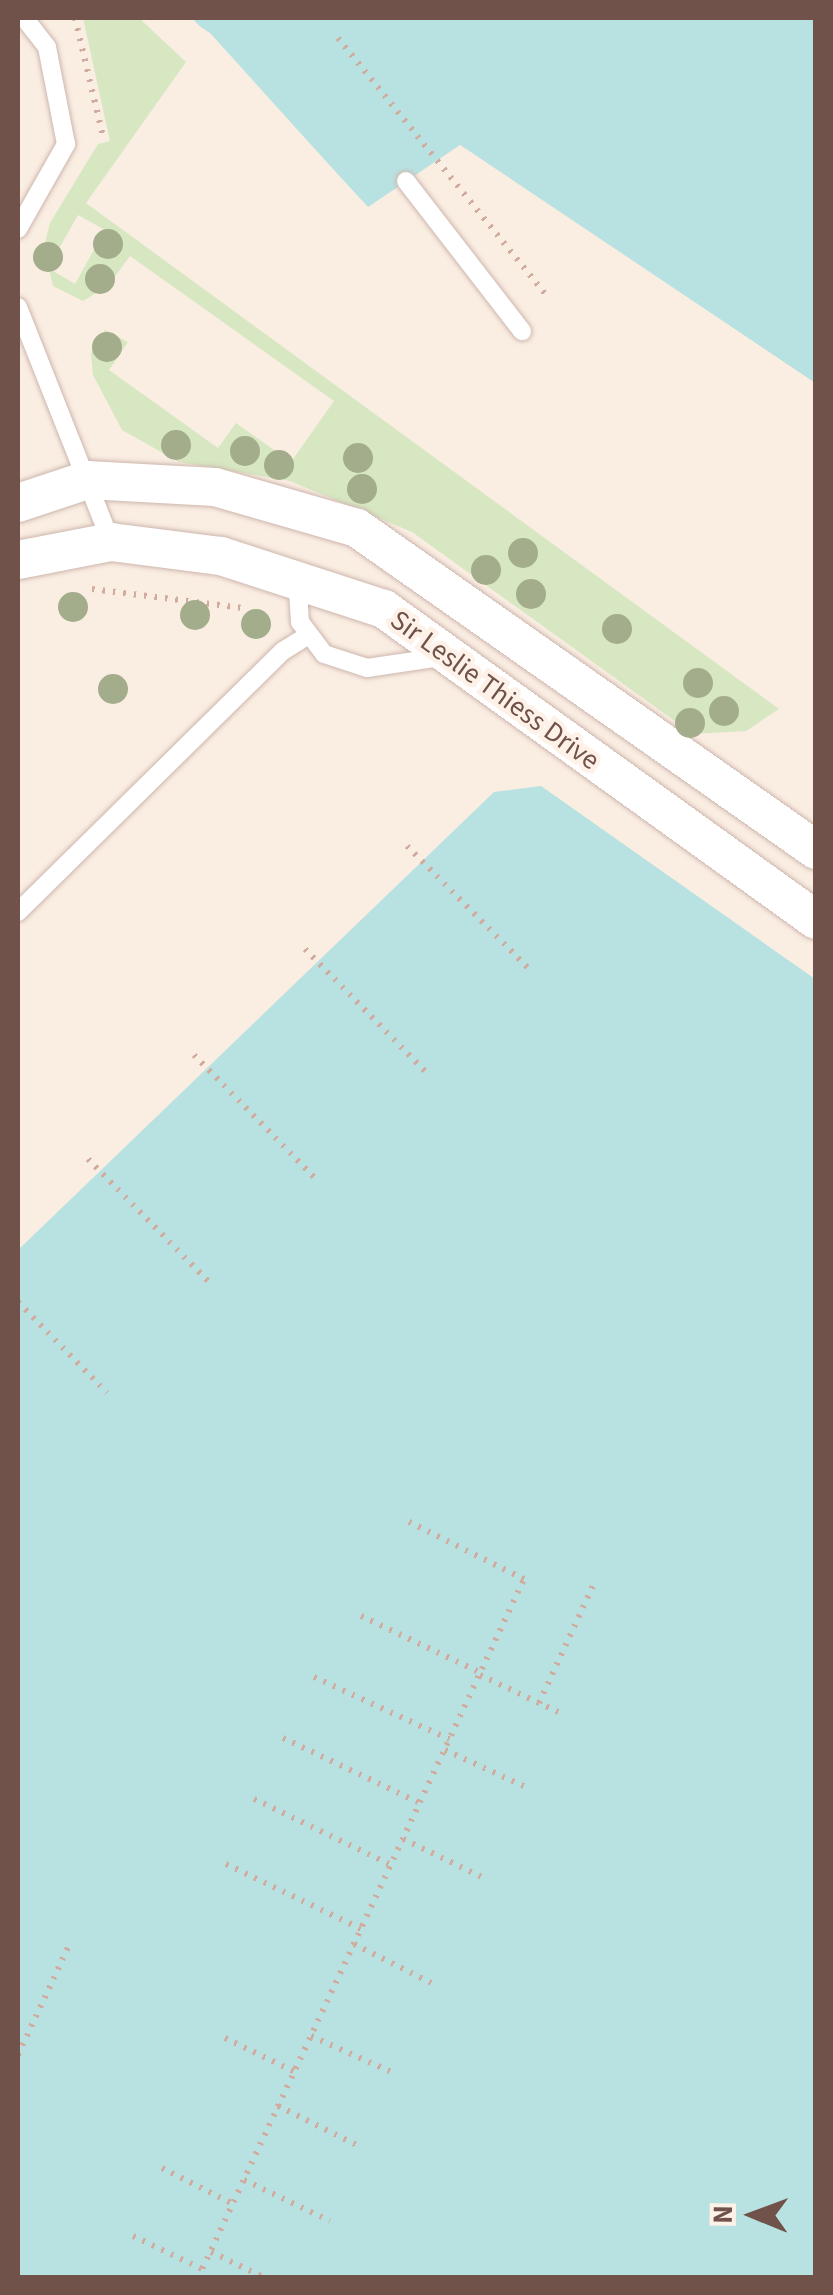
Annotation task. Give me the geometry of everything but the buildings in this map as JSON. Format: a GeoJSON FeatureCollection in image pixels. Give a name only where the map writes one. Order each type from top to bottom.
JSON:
{"type":"FeatureCollection","features":[{"type":"Feature","properties":{"kind":"street","name":"Sir Leslie Thiess Drive"},"geometry":{"type":"LineString","coordinates":[[18,503],[87,480],[215,487],[357,528],[816,850]]}},
{"type":"Feature","properties":{"kind":"street","name":"Sir Leslie Thiess Drive"},"geometry":{"type":"LineString","coordinates":[[18,560],[111,542],[221,556],[297,577],[384,610],[816,920]]}},
{"type":"Feature","properties":{"kind":"lane"},"geometry":{"type":"LineString","coordinates":[[18,229],[66,144],[47,48],[24,18]]}},
{"type":"Feature","properties":{"kind":"lane"},"geometry":{"type":"LineString","coordinates":[[406,182],[522,331]]}},
{"type":"Feature","properties":{"kind":"lane"},"geometry":{"type":"LineString","coordinates":[[18,307],[111,542]]}},
{"type":"Feature","properties":{"kind":"lane"},"geometry":{"type":"LineString","coordinates":[[297,577],[302,629],[324,654],[367,668],[448,656]]}},
{"type":"Feature","properties":{"kind":"lane"},"geometry":{"type":"LineString","coordinates":[[18,912],[302,629]]}},
{"type":"Feature","properties":{"kind":"path"},"geometry":{"type":"LineString","coordinates":[[74,18],[103,136]]}},
{"type":"Feature","properties":{"kind":"path"},"geometry":{"type":"LineString","coordinates":[[338,38],[546,294]]}},
{"type":"Feature","properties":{"kind":"path"},"geometry":{"type":"LineString","coordinates":[[74,590],[184,597],[302,629]]}},
{"type":"Feature","properties":{"kind":"path"},"geometry":{"type":"LineString","coordinates":[[408,846],[531,970]]}},
{"type":"Feature","properties":{"kind":"path"},"geometry":{"type":"LineString","coordinates":[[306,949],[428,1074]]}},
{"type":"Feature","properties":{"kind":"path"},"geometry":{"type":"LineString","coordinates":[[194,1055],[318,1181]]}},
{"type":"Feature","properties":{"kind":"path"},"geometry":{"type":"LineString","coordinates":[[88,1159],[211,1284]]}},
{"type":"Feature","properties":{"kind":"path"},"geometry":{"type":"LineString","coordinates":[[18,1302],[107,1393]]}},
{"type":"Feature","properties":{"kind":"path"},"geometry":{"type":"LineString","coordinates":[[133,2236],[200,2274],[524,1580],[407,1521]]}},
{"type":"Feature","properties":{"kind":"path"},"geometry":{"type":"LineString","coordinates":[[540,1703],[595,1581]]}},
{"type":"Feature","properties":{"kind":"path"},"geometry":{"type":"LineString","coordinates":[[361,1616],[562,1714]]}},
{"type":"Feature","properties":{"kind":"path"},"geometry":{"type":"LineString","coordinates":[[314,1677],[450,1739]]}},
{"type":"Feature","properties":{"kind":"path"},"geometry":{"type":"LineString","coordinates":[[284,1738],[420,1802]]}},
{"type":"Feature","properties":{"kind":"path"},"geometry":{"type":"LineString","coordinates":[[444,1750],[528,1788]]}},
{"type":"Feature","properties":{"kind":"path"},"geometry":{"type":"LineString","coordinates":[[254,1799],[391,1864]]}},
{"type":"Feature","properties":{"kind":"path"},"geometry":{"type":"LineString","coordinates":[[403,1840],[488,1880]]}},
{"type":"Feature","properties":{"kind":"path"},"geometry":{"type":"LineString","coordinates":[[226,1864],[361,1929]]}},
{"type":"Feature","properties":{"kind":"path"},"geometry":{"type":"LineString","coordinates":[[18,2055],[70,1940]]}},
{"type":"Feature","properties":{"kind":"path"},"geometry":{"type":"LineString","coordinates":[[354,1944],[437,1986]]}},
{"type":"Feature","properties":{"kind":"path"},"geometry":{"type":"LineString","coordinates":[[311,2036],[396,2074]]}},
{"type":"Feature","properties":{"kind":"path"},"geometry":{"type":"LineString","coordinates":[[225,2038],[295,2072]]}},
{"type":"Feature","properties":{"kind":"path"},"geometry":{"type":"LineString","coordinates":[[278,2106],[362,2147]]}},
{"type":"Feature","properties":{"kind":"path"},"geometry":{"type":"LineString","coordinates":[[162,2168],[234,2204]]}},
{"type":"Feature","properties":{"kind":"path"},"geometry":{"type":"LineString","coordinates":[[244,2180],[330,2221]]}},
{"type":"Feature","properties":{"kind":"path"},"geometry":{"type":"LineString","coordinates":[[211,2252],[266,2278]]}},
{"type":"Feature","properties":{"kind":"green space"},"geometry":{"type":"Polygon","coordinates":[[[83,18],[139,18],[186,62],[86,203],[779,709],[746,731],[693,734],[412,532],[290,481],[179,462],[122,430],[93,375],[91,353],[105,330],[128,342],[109,370],[218,448],[236,423],[291,462],[334,401],[130,256],[108,286],[83,301],[53,286],[49,269],[75,284],[105,230],[78,215],[49,267],[44,247],[50,223],[98,144],[110,141],[83,18]]]}},
{"type":"Feature","properties":{"kind":"water"},"geometry":{"type":"Polygon","coordinates":[[[192,18],[815,18],[815,383],[460,145],[368,207],[192,18]]]}},
{"type":"Feature","properties":{"kind":"water"},"geometry":{"type":"Polygon","coordinates":[[[541,786],[815,979],[815,2277],[18,2277],[18,1250],[494,792],[541,786]]]}},
{"type":"Feature","properties":{"kind":"pier"},"geometry":{"type":"Polygon","coordinates":[[[187,18],[210,33],[371,211],[364,210],[187,18]]]}},
{"type":"Feature","properties":{"kind":"pier"},"geometry":{"type":"Polygon","coordinates":[[[460,145],[815,383],[816,388],[460,151],[441,164],[460,145]]]}}]}
